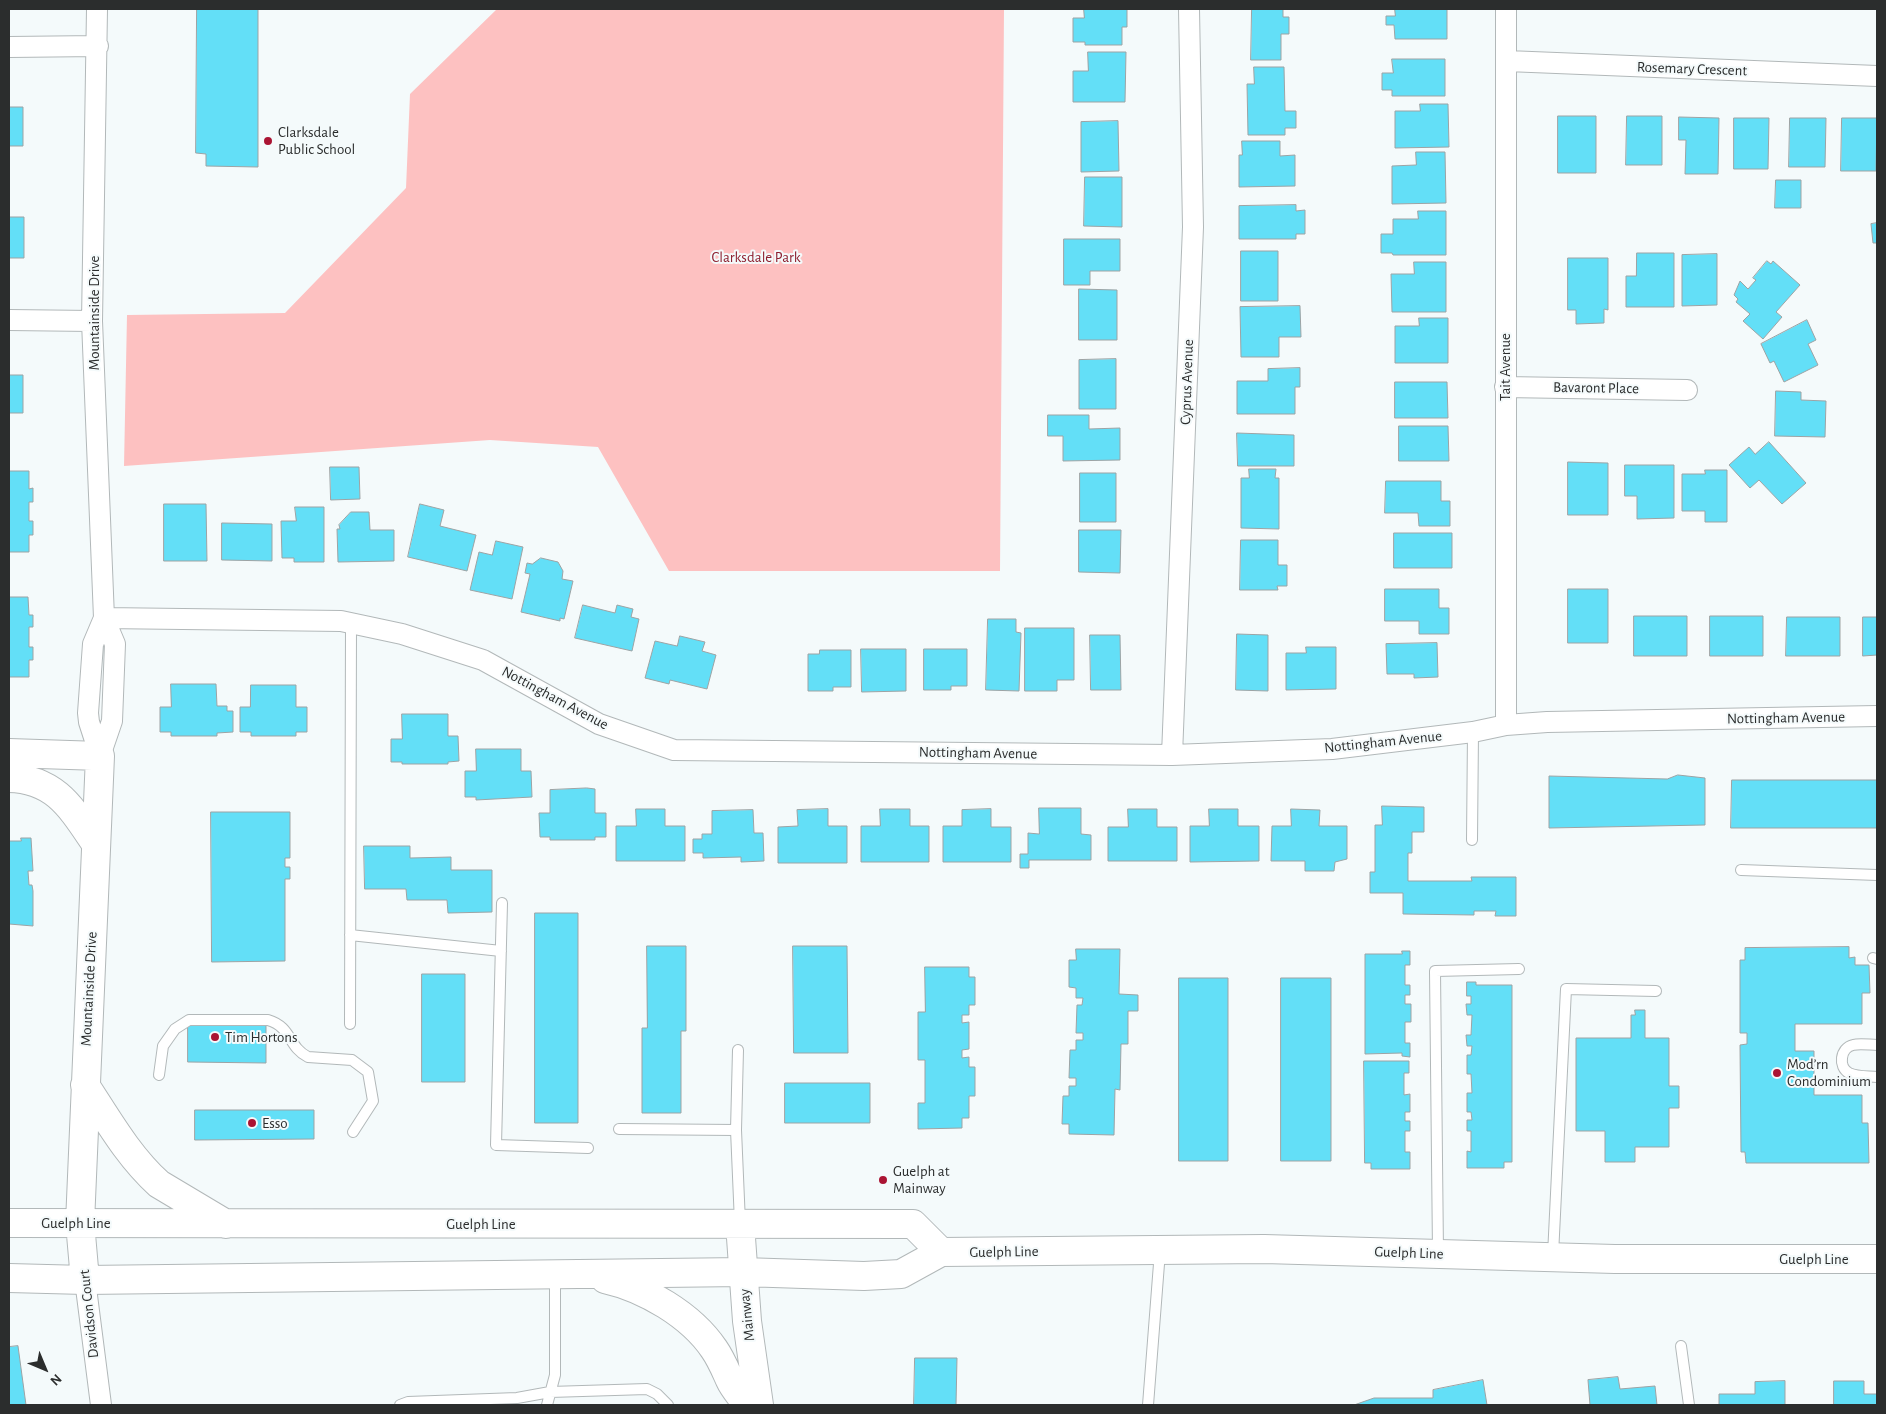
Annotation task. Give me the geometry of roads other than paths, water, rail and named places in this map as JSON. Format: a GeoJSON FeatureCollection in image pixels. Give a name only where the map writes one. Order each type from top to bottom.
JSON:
{"type":"FeatureCollection","features":[{"type":"Feature","properties":{"kind":"main road"},"geometry":{"type":"LineString","coordinates":[[9,753],[100,756]]}},
{"type":"Feature","properties":{"kind":"main road","name":"Mountainside Drive"},"geometry":{"type":"LineString","coordinates":[[80,1223],[100,756]]}},
{"type":"Feature","properties":{"kind":"main road"},"geometry":{"type":"LineString","coordinates":[[9,778],[24,779],[56,792],[76,813],[96,844]]}},
{"type":"Feature","properties":{"kind":"main road"},"geometry":{"type":"LineString","coordinates":[[85,1084],[126,1148],[150,1176],[159,1184],[226,1224]]}},
{"type":"Feature","properties":{"kind":"main road","name":"Guelph Line"},"geometry":{"type":"LineString","coordinates":[[9,1223],[913,1224],[941,1252]]}},
{"type":"Feature","properties":{"kind":"main road","name":"Davidson Court"},"geometry":{"type":"LineString","coordinates":[[80,1223],[85,1280]]}},
{"type":"Feature","properties":{"kind":"main road","name":"Mainway"},"geometry":{"type":"LineString","coordinates":[[740,1224],[747,1321],[759,1405]]}},
{"type":"Feature","properties":{"kind":"main road","name":"Guelph Line"},"geometry":{"type":"LineString","coordinates":[[9,1278],[85,1280],[743,1272],[864,1276],[901,1274],[941,1252],[1264,1249],[1553,1257],[1877,1260]]}},
{"type":"Feature","properties":{"kind":"main road"},"geometry":{"type":"LineString","coordinates":[[562,1274],[608,1280],[633,1288],[681,1316],[707,1339],[725,1367],[730,1382],[748,1405]]}},
{"type":"Feature","properties":{"kind":"street","name":"Mountainside Drive"},"geometry":{"type":"LineString","coordinates":[[97,9],[98,46],[92,321],[104,618],[115,644],[112,721],[100,756]]}},
{"type":"Feature","properties":{"kind":"street","name":"Cyprus Avenue"},"geometry":{"type":"LineString","coordinates":[[1172,755],[1193,227],[1188,9]]}},
{"type":"Feature","properties":{"kind":"street","name":"Tait Avenue"},"geometry":{"type":"LineString","coordinates":[[1506,9],[1506,725]]}},
{"type":"Feature","properties":{"kind":"street"},"geometry":{"type":"LineString","coordinates":[[9,47],[98,46]]}},
{"type":"Feature","properties":{"kind":"street","name":"Rosemary Crescent"},"geometry":{"type":"LineString","coordinates":[[1507,61],[1877,76]]}},
{"type":"Feature","properties":{"kind":"street"},"geometry":{"type":"LineString","coordinates":[[9,320],[92,321]]}},
{"type":"Feature","properties":{"kind":"street","name":"Bavaront Place"},"geometry":{"type":"LineString","coordinates":[[1505,387],[1687,390]]}},
{"type":"Feature","properties":{"kind":"street","name":"Nottingham Avenue"},"geometry":{"type":"LineString","coordinates":[[104,618],[341,621],[350,625],[402,634],[484,660],[599,724],[674,750],[1172,755],[1332,749],[1473,732],[1506,725],[1877,716]]}},
{"type":"Feature","properties":{"kind":"street","name":"Davidson Court"},"geometry":{"type":"LineString","coordinates":[[85,1280],[101,1405]]}},
{"type":"Feature","properties":{"kind":"lane"},"geometry":{"type":"LineString","coordinates":[[350,625],[350,1024]]}},
{"type":"Feature","properties":{"kind":"lane"},"geometry":{"type":"LineString","coordinates":[[1472,840],[1473,732]]}},
{"type":"Feature","properties":{"kind":"lane"},"geometry":{"type":"LineString","coordinates":[[1741,870],[1877,875]]}},
{"type":"Feature","properties":{"kind":"lane"},"geometry":{"type":"LineString","coordinates":[[502,902],[496,1145],[588,1148]]}},
{"type":"Feature","properties":{"kind":"lane"},"geometry":{"type":"LineString","coordinates":[[350,935],[500,951]]}},
{"type":"Feature","properties":{"kind":"lane"},"geometry":{"type":"LineString","coordinates":[[1438,1253],[1435,971],[1519,969]]}},
{"type":"Feature","properties":{"kind":"lane"},"geometry":{"type":"LineString","coordinates":[[1553,1257],[1566,989],[1656,991]]}},
{"type":"Feature","properties":{"kind":"lane"},"geometry":{"type":"LineString","coordinates":[[159,1075],[163,1046],[175,1029],[189,1020],[268,1020],[285,1028],[301,1054],[308,1057],[352,1060],[368,1072],[372,1101],[353,1132]]}},
{"type":"Feature","properties":{"kind":"lane"},"geometry":{"type":"LineString","coordinates":[[1877,1045],[1850,1046],[1844,1051],[1842,1058],[1845,1069],[1851,1074],[1877,1077]]}},
{"type":"Feature","properties":{"kind":"lane"},"geometry":{"type":"LineString","coordinates":[[738,1050],[736,1130],[740,1224]]}},
{"type":"Feature","properties":{"kind":"lane"},"geometry":{"type":"LineString","coordinates":[[619,1129],[736,1130]]}},
{"type":"Feature","properties":{"kind":"lane"},"geometry":{"type":"LineString","coordinates":[[1148,1405],[1160,1250]]}},
{"type":"Feature","properties":{"kind":"lane"},"geometry":{"type":"LineString","coordinates":[[547,1405],[554,1375],[562,1274]]}},
{"type":"Feature","properties":{"kind":"lane"},"geometry":{"type":"LineString","coordinates":[[1681,1346],[1689,1405]]}},
{"type":"Feature","properties":{"kind":"lane"},"geometry":{"type":"LineString","coordinates":[[400,1405],[408,1402],[517,1398],[550,1392],[647,1389],[657,1394],[668,1405]]}},
{"type":"Feature","properties":{"kind":"place","name":"Clarksdale Public School"},"geometry":{"type":"Point","coordinates":[268,141]}},
{"type":"Feature","properties":{"kind":"place","name":"Tim Hortons"},"geometry":{"type":"Point","coordinates":[215,1037]}},
{"type":"Feature","properties":{"kind":"place","name":"Mod’rn Condominium"},"geometry":{"type":"Point","coordinates":[1777,1073]}},
{"type":"Feature","properties":{"kind":"place","name":"Esso"},"geometry":{"type":"Point","coordinates":[252,1123]}},
{"type":"Feature","properties":{"kind":"place","name":"Guelph at Mainway"},"geometry":{"type":"Point","coordinates":[883,1180]}},
{"type":"Feature","properties":{"kind":"park label","name":"Clarksdale Park"},"geometry":{"type":"Point","coordinates":[756,257]}}]}
